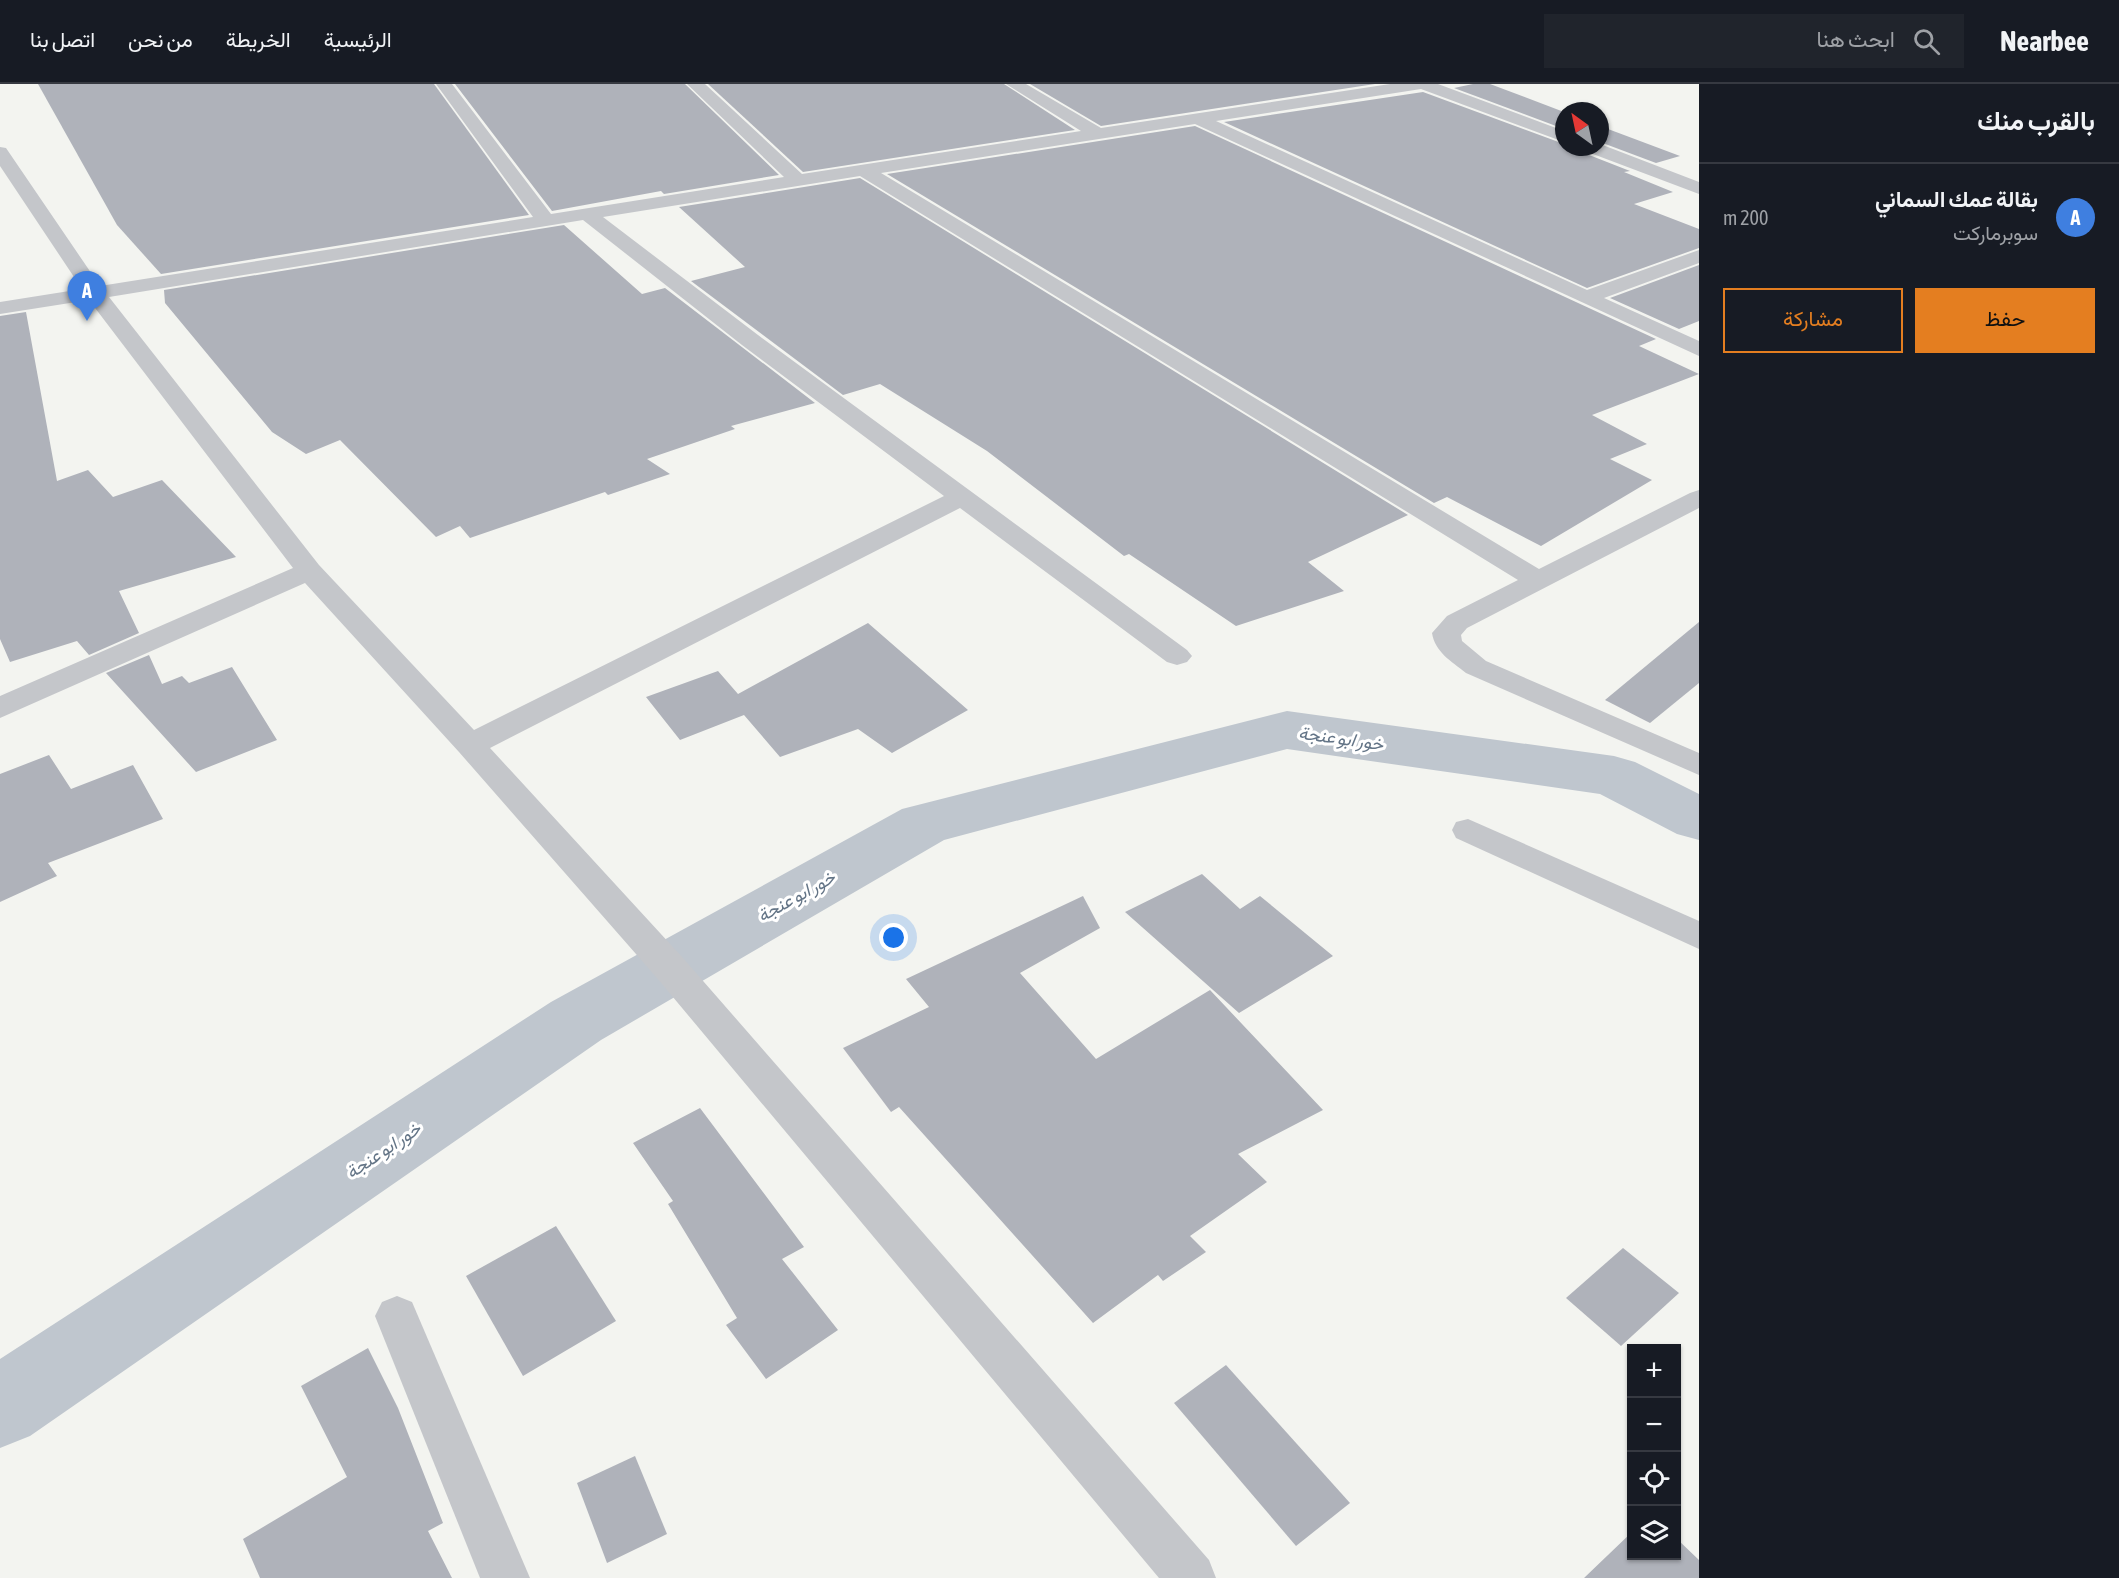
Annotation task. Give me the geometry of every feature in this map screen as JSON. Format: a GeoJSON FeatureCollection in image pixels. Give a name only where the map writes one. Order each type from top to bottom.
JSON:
{"type":"FeatureCollection","features":[{"type":"Feature","properties":{"kind":"street"},"geometry":{"type":"LineString","coordinates":[[444,84],[546,221]]}},
{"type":"Feature","properties":{"kind":"street"},"geometry":{"type":"LineString","coordinates":[[695,84],[798,180]]}},
{"type":"Feature","properties":{"kind":"street"},"geometry":{"type":"LineString","coordinates":[[1014,84],[1098,134]]}},
{"type":"Feature","properties":{"kind":"street"},"geometry":{"type":"LineString","coordinates":[[0,308],[798,180],[1423,84],[1555,134]]}},
{"type":"Feature","properties":{"kind":"street"},"geometry":{"type":"LineString","coordinates":[[1198,119],[1699,349]]}},
{"type":"Feature","properties":{"kind":"street"},"geometry":{"type":"LineString","coordinates":[[0,152],[95,292],[309,571],[470,745],[677,977],[1191,1578]]}},
{"type":"Feature","properties":{"kind":"street"},"geometry":{"type":"LineString","coordinates":[[1609,154],[1699,188]]}},
{"type":"Feature","properties":{"kind":"street"},"geometry":{"type":"LineString","coordinates":[[864,170],[1539,581]]}},
{"type":"Feature","properties":{"kind":"street"},"geometry":{"type":"LineString","coordinates":[[587,214],[750,340],[1177,656]]}},
{"type":"Feature","properties":{"kind":"street"},"geometry":{"type":"LineString","coordinates":[[1586,297],[1699,256]]}},
{"type":"Feature","properties":{"kind":"street"},"geometry":{"type":"LineString","coordinates":[[470,745],[961,497]]}},
{"type":"Feature","properties":{"kind":"street"},"geometry":{"type":"LineString","coordinates":[[1699,498],[1457,622],[1446,633],[1448,645],[1476,667],[1699,765]]}},
{"type":"Feature","properties":{"kind":"street"},"geometry":{"type":"LineString","coordinates":[[0,708],[309,571]]}},
{"type":"Feature","properties":{"kind":"street"},"geometry":{"type":"LineString","coordinates":[[1468,830],[1699,936]]}},
{"type":"Feature","properties":{"kind":"street"},"geometry":{"type":"LineString","coordinates":[[397,1316],[505,1578]]}},
{"type":"Feature","properties":{"kind":"building"},"geometry":{"type":"Polygon","coordinates":[[[38,84],[434,84],[529,215],[161,274],[117,225],[38,84]]]}},
{"type":"Feature","properties":{"kind":"building"},"geometry":{"type":"Polygon","coordinates":[[[455,84],[685,84],[779,175],[664,194],[661,191],[552,211],[455,84]]]}},
{"type":"Feature","properties":{"kind":"building"},"geometry":{"type":"Polygon","coordinates":[[[708,84],[1004,84],[1075,130],[803,172],[708,84]]]}},
{"type":"Feature","properties":{"kind":"building"},"geometry":{"type":"Polygon","coordinates":[[[1030,84],[1375,84],[1101,126],[1030,84]]]}},
{"type":"Feature","properties":{"kind":"building"},"geometry":{"type":"Polygon","coordinates":[[[1473,84],[1490,84],[1555,109],[1555,126],[1454,88],[1473,84]]]}},
{"type":"Feature","properties":{"kind":"building"},"geometry":{"type":"Polygon","coordinates":[[[1423,92],[1555,141],[1555,156],[1592,156],[1673,192],[1634,204],[1699,229],[1699,248],[1587,288],[1224,122],[1423,92]]]}},
{"type":"Feature","properties":{"kind":"building"},"geometry":{"type":"Polygon","coordinates":[[[1195,126],[1656,339],[1639,346],[1699,374],[1592,415],[1647,444],[1610,459],[1652,480],[1541,546],[1447,497],[1434,503],[887,174],[1195,126]]]}},
{"type":"Feature","properties":{"kind":"building"},"geometry":{"type":"Polygon","coordinates":[[[1609,129],[1680,156],[1656,163],[1609,145],[1609,129]]]}},
{"type":"Feature","properties":{"kind":"building"},"geometry":{"type":"Polygon","coordinates":[[[860,178],[1408,515],[1308,562],[1344,591],[1236,626],[1129,554],[1124,556],[987,451],[880,384],[843,395],[691,281],[745,267],[679,207],[860,178]]]}},
{"type":"Feature","properties":{"kind":"building"},"geometry":{"type":"Polygon","coordinates":[[[564,225],[642,294],[665,288],[815,403],[731,426],[735,429],[647,459],[670,474],[608,495],[605,492],[470,538],[460,526],[436,537],[340,440],[306,454],[272,432],[165,303],[164,290],[564,225]]]}},
{"type":"Feature","properties":{"kind":"building"},"geometry":{"type":"Polygon","coordinates":[[[1699,265],[1699,321],[1679,329],[1610,298],[1699,265]]]}},
{"type":"Feature","properties":{"kind":"building"},"geometry":{"type":"Polygon","coordinates":[[[26,312],[57,481],[88,470],[113,497],[162,480],[236,557],[119,591],[139,633],[89,655],[77,641],[10,662],[0,639],[0,316],[26,312]]]}},
{"type":"Feature","properties":{"kind":"building"},"geometry":{"type":"Polygon","coordinates":[[[1699,622],[1699,683],[1650,723],[1605,700],[1699,622]]]}},
{"type":"Feature","properties":{"kind":"building"},"geometry":{"type":"Polygon","coordinates":[[[868,623],[968,710],[892,753],[858,729],[780,757],[744,715],[680,740],[646,697],[718,671],[738,694],[868,623]]]}},
{"type":"Feature","properties":{"kind":"building"},"geometry":{"type":"Polygon","coordinates":[[[149,655],[162,684],[182,676],[189,683],[232,667],[277,740],[196,772],[106,673],[149,655]]]}},
{"type":"Feature","properties":{"kind":"building"},"geometry":{"type":"Polygon","coordinates":[[[49,755],[71,789],[133,765],[163,819],[48,863],[57,876],[0,902],[0,774],[49,755]]]}},
{"type":"Feature","properties":{"kind":"building"},"geometry":{"type":"Polygon","coordinates":[[[1202,874],[1240,909],[1260,896],[1333,956],[1239,1013],[1125,912],[1202,874]]]}},
{"type":"Feature","properties":{"kind":"building"},"geometry":{"type":"Polygon","coordinates":[[[1083,896],[1100,928],[1020,973],[1096,1059],[1210,990],[1323,1110],[1238,1154],[1267,1182],[1190,1236],[1206,1252],[1163,1281],[1158,1275],[1093,1323],[899,1107],[891,1112],[843,1048],[929,1007],[906,979],[1083,896]]]}},
{"type":"Feature","properties":{"kind":"building"},"geometry":{"type":"Polygon","coordinates":[[[700,1108],[804,1247],[782,1259],[838,1330],[766,1379],[726,1325],[737,1318],[668,1204],[673,1201],[633,1143],[700,1108]]]}},
{"type":"Feature","properties":{"kind":"building"},"geometry":{"type":"Polygon","coordinates":[[[556,1226],[616,1321],[523,1376],[466,1276],[556,1226]]]}},
{"type":"Feature","properties":{"kind":"building"},"geometry":{"type":"Polygon","coordinates":[[[1623,1248],[1679,1293],[1621,1346],[1566,1298],[1623,1248]]]}},
{"type":"Feature","properties":{"kind":"building"},"geometry":{"type":"Polygon","coordinates":[[[368,1348],[398,1408],[443,1523],[428,1531],[452,1578],[260,1578],[243,1539],[347,1477],[301,1386],[368,1348]]]}},
{"type":"Feature","properties":{"kind":"building"},"geometry":{"type":"Polygon","coordinates":[[[1226,1365],[1350,1503],[1296,1546],[1174,1403],[1226,1365]]]}},
{"type":"Feature","properties":{"kind":"building"},"geometry":{"type":"Polygon","coordinates":[[[635,1456],[667,1534],[607,1563],[577,1483],[635,1456]]]}},
{"type":"Feature","properties":{"kind":"building"},"geometry":{"type":"Polygon","coordinates":[[[1627,1537],[1627,1560],[1681,1560],[1681,1543],[1699,1560],[1699,1578],[1584,1578],[1627,1537]]]}},
{"type":"Feature","properties":{"kind":"waterway","name":"خور ابو عنجة"},"geometry":{"type":"LineString","coordinates":[[0,1407],[576,1021],[924,824],[1287,730],[1614,776],[1699,819]]}},
{"type":"Feature","properties":{"kind":"place","name":"بقالة عمك السماني"},"geometry":{"type":"Point","coordinates":[87,321]}}]}
